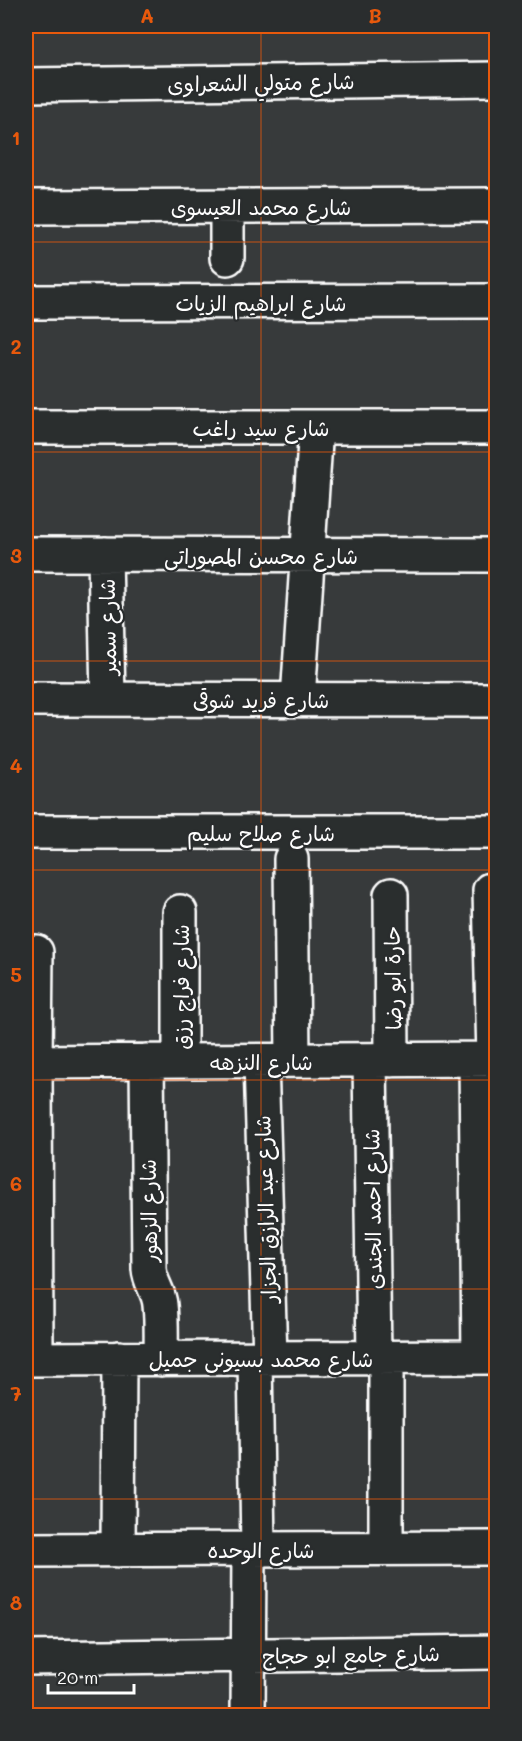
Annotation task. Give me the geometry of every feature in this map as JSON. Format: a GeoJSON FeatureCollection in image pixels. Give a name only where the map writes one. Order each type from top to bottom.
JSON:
{"type":"FeatureCollection","features":[{"type":"Feature","properties":{"kind":"street","name":"شارع متولي الشعراوى"},"geometry":{"type":"LineString","coordinates":[[26,85],[496,79]]}},
{"type":"Feature","properties":{"kind":"street","name":"شارع محمد العيسوى"},"geometry":{"type":"LineString","coordinates":[[26,207],[496,205]]}},
{"type":"Feature","properties":{"kind":"street"},"geometry":{"type":"LineString","coordinates":[[227,206],[227,258]]}},
{"type":"Feature","properties":{"kind":"street","name":"شارع ابراهيم الزيات"},"geometry":{"type":"LineString","coordinates":[[26,302],[496,301]]}},
{"type":"Feature","properties":{"kind":"street"},"geometry":{"type":"LineString","coordinates":[[298,699],[316,427]]}},
{"type":"Feature","properties":{"kind":"street","name":"شارع سيد راغب"},"geometry":{"type":"LineString","coordinates":[[26,428],[496,427]]}},
{"type":"Feature","properties":{"kind":"street","name":"شارع محسن المصوراتى"},"geometry":{"type":"LineString","coordinates":[[26,554],[496,555]]}},
{"type":"Feature","properties":{"kind":"street","name":"شارع سمير"},"geometry":{"type":"LineString","coordinates":[[105,554],[108,699]]}},
{"type":"Feature","properties":{"kind":"street","name":"شارع فريد شوقى"},"geometry":{"type":"LineString","coordinates":[[26,699],[496,700]]}},
{"type":"Feature","properties":{"kind":"street","name":"شارع صلاح سليم"},"geometry":{"type":"LineString","coordinates":[[26,832],[496,832]]}},
{"type":"Feature","properties":{"kind":"street"},"geometry":{"type":"LineString","coordinates":[[291,859],[293,1060]]}},
{"type":"Feature","properties":{"kind":"street"},"geometry":{"type":"LineString","coordinates":[[488,1357],[490,890]]}},
{"type":"Feature","properties":{"kind":"street","name":"حارة ابو رضا"},"geometry":{"type":"LineString","coordinates":[[381,1060],[391,896]]}},
{"type":"Feature","properties":{"kind":"street","name":"شارع فراج رزق"},"geometry":{"type":"LineString","coordinates":[[180,912],[180,1061]]}},
{"type":"Feature","properties":{"kind":"street"},"geometry":{"type":"LineString","coordinates":[[31,1359],[30,1062],[36,952]]}},
{"type":"Feature","properties":{"kind":"street","name":"شارع النزهه"},"geometry":{"type":"LineString","coordinates":[[30,1062],[489,1059]]}},
{"type":"Feature","properties":{"kind":"street","name":"شارع احمد الجندى"},"geometry":{"type":"LineString","coordinates":[[381,1060],[380,1358],[386,1548]]}},
{"type":"Feature","properties":{"kind":"street","name":"شارع الزهور"},"geometry":{"type":"LineString","coordinates":[[147,1061],[149,1269],[150,1280],[158,1293],[160,1306],[161,1359]]}},
{"type":"Feature","properties":{"kind":"street","name":"شارع عبد الرازق الجزار"},"geometry":{"type":"LineString","coordinates":[[248,1716],[248,1655],[262,1358],[261,1061]]}},
{"type":"Feature","properties":{"kind":"street","name":"شارع محمد بسيونى جميل"},"geometry":{"type":"LineString","coordinates":[[31,1359],[488,1357]]}},
{"type":"Feature","properties":{"kind":"street"},"geometry":{"type":"LineString","coordinates":[[118,1550],[119,1358]]}},
{"type":"Feature","properties":{"kind":"street","name":"شارع الوحده"},"geometry":{"type":"LineString","coordinates":[[26,1550],[496,1548]]}},
{"type":"Feature","properties":{"kind":"street","name":"شارع جامع ابو حجاج"},"geometry":{"type":"LineString","coordinates":[[26,1658],[496,1652]]}}]}
